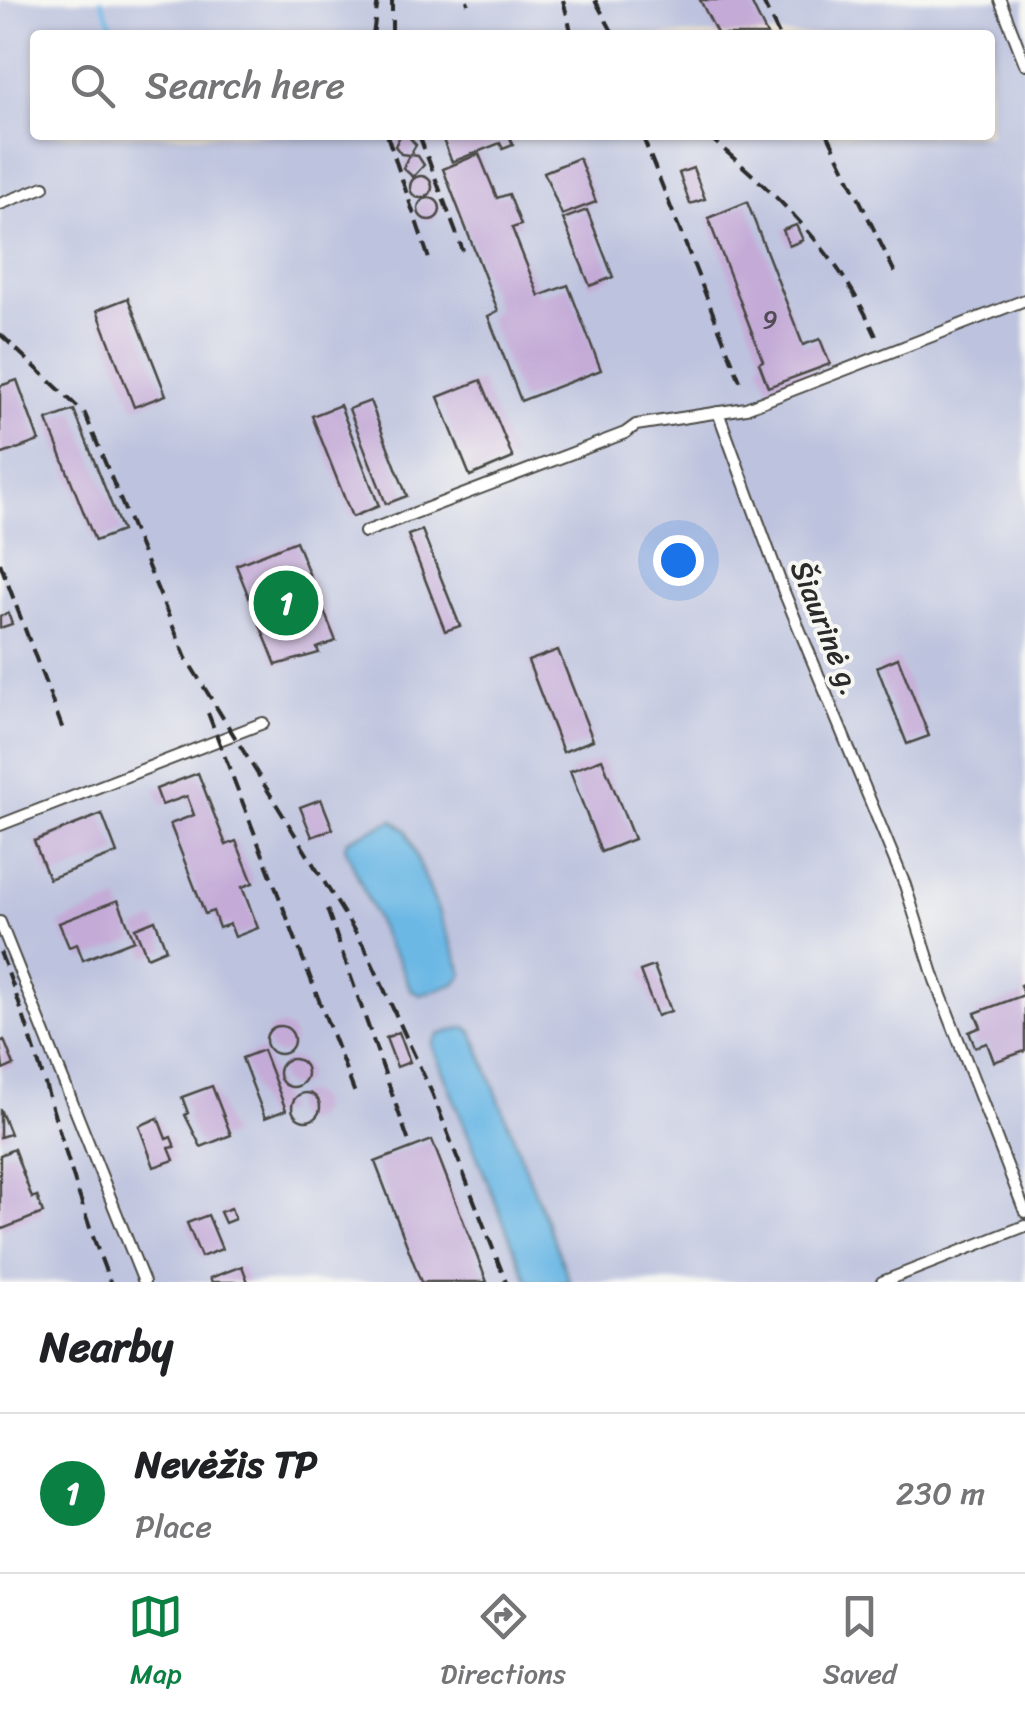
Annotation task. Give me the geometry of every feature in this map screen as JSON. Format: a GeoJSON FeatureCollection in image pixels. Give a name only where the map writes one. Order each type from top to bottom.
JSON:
{"type":"FeatureCollection","features":[{"type":"Feature","properties":{"kind":"street"},"geometry":{"type":"LineString","coordinates":[[1000,0],[1025,64]]}},
{"type":"Feature","properties":{"kind":"street"},"geometry":{"type":"LineString","coordinates":[[0,204],[44,187]]}},
{"type":"Feature","properties":{"kind":"street"},"geometry":{"type":"LineString","coordinates":[[365,532],[624,434],[636,425],[746,408],[1025,300]]}},
{"type":"Feature","properties":{"kind":"street","name":"Šiaurinė g."},"geometry":{"type":"LineString","coordinates":[[718,412],[784,592],[905,886],[935,980],[1025,1212]]}},
{"type":"Feature","properties":{"kind":"street"},"geometry":{"type":"LineString","coordinates":[[0,824],[263,723]]}},
{"type":"Feature","properties":{"kind":"street"},"geometry":{"type":"LineString","coordinates":[[0,922],[144,1282]]}},
{"type":"Feature","properties":{"kind":"street"},"geometry":{"type":"LineString","coordinates":[[882,1282],[1025,1226]]}},
{"type":"Feature","properties":{"kind":"shaded area"},"geometry":{"type":"Polygon","coordinates":[[[0,0],[1025,0],[1025,1282],[0,1282],[0,0]]]}},
{"type":"Feature","properties":{"kind":"water"},"geometry":{"type":"Polygon","coordinates":[[[393,820],[406,830],[463,974],[455,984],[420,995],[411,990],[388,946],[345,847],[348,840],[393,820]]]}},
{"type":"Feature","properties":{"kind":"water"},"geometry":{"type":"Polygon","coordinates":[[[466,1027],[473,1033],[570,1282],[528,1282],[432,1045],[438,1035],[466,1027]]]}},
{"type":"Feature","properties":{"kind":"building"},"geometry":{"type":"Polygon","coordinates":[[[700,0],[750,0],[765,30],[715,30],[700,0]]]}},
{"type":"Feature","properties":{"kind":"building"},"geometry":{"type":"Polygon","coordinates":[[[398,140],[412,140],[416,145],[410,155],[418,156],[424,165],[413,177],[403,168],[409,155],[401,154],[395,146],[398,140]]]}},
{"type":"Feature","properties":{"kind":"building"},"geometry":{"type":"Polygon","coordinates":[[[443,140],[511,140],[513,145],[503,149],[500,143],[452,162],[443,140]]]}},
{"type":"Feature","properties":{"kind":"building"},"geometry":{"type":"Polygon","coordinates":[[[479,154],[497,198],[509,194],[521,225],[512,228],[539,296],[568,285],[601,370],[521,401],[488,316],[498,311],[443,169],[479,154]]]}},
{"type":"Feature","properties":{"kind":"building"},"geometry":{"type":"Polygon","coordinates":[[[579,158],[596,202],[562,215],[544,172],[579,158]]]}},
{"type":"Feature","properties":{"kind":"building"},"geometry":{"type":"Polygon","coordinates":[[[693,168],[705,199],[690,204],[679,173],[693,168]]]}},
{"type":"Feature","properties":{"kind":"building"},"geometry":{"type":"Polygon","coordinates":[[[421,176],[429,179],[429,195],[421,198],[413,195],[410,187],[413,179],[421,176]]]}},
{"type":"Feature","properties":{"kind":"building"},"geometry":{"type":"Polygon","coordinates":[[[429,198],[437,201],[437,217],[429,220],[421,217],[418,209],[421,201],[429,198]]]}},
{"type":"Feature","properties":{"kind":"building"},"geometry":{"type":"Polygon","coordinates":[[[747,202],[803,345],[820,339],[830,364],[768,387],[759,363],[763,361],[708,218],[747,202]]]}},
{"type":"Feature","properties":{"kind":"building"},"geometry":{"type":"Polygon","coordinates":[[[587,210],[613,277],[590,286],[563,219],[587,210]]]}},
{"type":"Feature","properties":{"kind":"building"},"geometry":{"type":"Polygon","coordinates":[[[796,225],[803,240],[789,246],[783,230],[796,225]]]}},
{"type":"Feature","properties":{"kind":"building"},"geometry":{"type":"Polygon","coordinates":[[[128,298],[166,395],[134,407],[97,310],[128,298]]]}},
{"type":"Feature","properties":{"kind":"building"},"geometry":{"type":"Polygon","coordinates":[[[17,380],[39,441],[0,455],[0,386],[17,380]]]}},
{"type":"Feature","properties":{"kind":"building"},"geometry":{"type":"Polygon","coordinates":[[[481,380],[513,458],[470,476],[438,397],[481,380]]]}},
{"type":"Feature","properties":{"kind":"building"},"geometry":{"type":"Polygon","coordinates":[[[370,401],[407,496],[386,504],[349,409],[370,401]]]}},
{"type":"Feature","properties":{"kind":"building"},"geometry":{"type":"Polygon","coordinates":[[[340,405],[379,506],[352,517],[312,416],[340,405]]]}},
{"type":"Feature","properties":{"kind":"building"},"geometry":{"type":"Polygon","coordinates":[[[74,410],[122,531],[95,541],[47,420],[74,410]]]}},
{"type":"Feature","properties":{"kind":"building"},"geometry":{"type":"Polygon","coordinates":[[[422,530],[460,626],[445,631],[408,535],[422,530]]]}},
{"type":"Feature","properties":{"kind":"building"},"geometry":{"type":"Polygon","coordinates":[[[296,541],[336,641],[317,648],[319,653],[276,665],[236,565],[296,541]]]}},
{"type":"Feature","properties":{"kind":"building"},"geometry":{"type":"Polygon","coordinates":[[[8,613],[12,624],[0,628],[0,616],[8,613]]]}},
{"type":"Feature","properties":{"kind":"building"},"geometry":{"type":"Polygon","coordinates":[[[558,650],[593,740],[563,752],[528,661],[558,650]]]}},
{"type":"Feature","properties":{"kind":"building"},"geometry":{"type":"Polygon","coordinates":[[[898,658],[929,736],[907,744],[877,667],[898,658]]]}},
{"type":"Feature","properties":{"kind":"building"},"geometry":{"type":"Polygon","coordinates":[[[602,759],[634,839],[601,852],[570,771],[602,759]]]}},
{"type":"Feature","properties":{"kind":"building"},"geometry":{"type":"Polygon","coordinates":[[[198,773],[226,845],[236,841],[253,883],[242,887],[258,928],[235,937],[230,924],[219,928],[213,911],[205,914],[170,824],[194,815],[187,796],[162,805],[156,789],[198,773]]]}},
{"type":"Feature","properties":{"kind":"building"},"geometry":{"type":"Polygon","coordinates":[[[321,799],[333,829],[312,837],[300,807],[321,799]]]}},
{"type":"Feature","properties":{"kind":"building"},"geometry":{"type":"Polygon","coordinates":[[[102,814],[117,853],[49,879],[34,841],[102,814]]]}},
{"type":"Feature","properties":{"kind":"building"},"geometry":{"type":"Polygon","coordinates":[[[118,900],[134,940],[83,960],[77,944],[69,947],[59,923],[118,900]]]}},
{"type":"Feature","properties":{"kind":"building"},"geometry":{"type":"Polygon","coordinates":[[[155,920],[166,949],[147,957],[135,928],[155,920]]]}},
{"type":"Feature","properties":{"kind":"building"},"geometry":{"type":"Polygon","coordinates":[[[654,966],[671,1011],[657,1016],[640,971],[654,966]]]}},
{"type":"Feature","properties":{"kind":"building"},"geometry":{"type":"Polygon","coordinates":[[[1025,983],[1025,1051],[994,1062],[987,1043],[975,1047],[969,1032],[981,1027],[975,1013],[1024,995],[1020,985],[1025,983]]]}},
{"type":"Feature","properties":{"kind":"building"},"geometry":{"type":"Polygon","coordinates":[[[280,1026],[290,1030],[294,1040],[290,1050],[280,1054],[270,1050],[266,1040],[270,1030],[280,1026]]]}},
{"type":"Feature","properties":{"kind":"building"},"geometry":{"type":"Polygon","coordinates":[[[399,1032],[410,1062],[397,1067],[386,1038],[399,1032]]]}},
{"type":"Feature","properties":{"kind":"building"},"geometry":{"type":"Polygon","coordinates":[[[4,1040],[14,1065],[3,1070],[0,1042],[4,1040]]]}},
{"type":"Feature","properties":{"kind":"building"},"geometry":{"type":"Polygon","coordinates":[[[263,1050],[286,1110],[265,1118],[242,1058],[263,1050]]]}},
{"type":"Feature","properties":{"kind":"building"},"geometry":{"type":"Polygon","coordinates":[[[293,1059],[303,1063],[307,1073],[303,1083],[293,1087],[283,1083],[279,1073],[283,1063],[293,1059]]]}},
{"type":"Feature","properties":{"kind":"building"},"geometry":{"type":"Polygon","coordinates":[[[212,1086],[231,1135],[201,1147],[185,1115],[188,1113],[182,1097],[212,1086]]]}},
{"type":"Feature","properties":{"kind":"building"},"geometry":{"type":"Polygon","coordinates":[[[306,1093],[316,1097],[320,1107],[316,1117],[306,1121],[296,1117],[292,1107],[296,1097],[306,1093]]]}},
{"type":"Feature","properties":{"kind":"building"},"geometry":{"type":"Polygon","coordinates":[[[0,1109],[10,1134],[0,1137],[0,1109]]]}},
{"type":"Feature","properties":{"kind":"building"},"geometry":{"type":"Polygon","coordinates":[[[158,1118],[166,1139],[171,1137],[175,1147],[169,1148],[174,1160],[154,1167],[139,1126],[158,1118]]]}},
{"type":"Feature","properties":{"kind":"building"},"geometry":{"type":"Polygon","coordinates":[[[432,1140],[487,1282],[421,1282],[375,1162],[432,1140]]]}},
{"type":"Feature","properties":{"kind":"building"},"geometry":{"type":"Polygon","coordinates":[[[14,1149],[32,1198],[37,1196],[43,1213],[0,1230],[0,1155],[14,1149]]]}},
{"type":"Feature","properties":{"kind":"building"},"geometry":{"type":"Polygon","coordinates":[[[231,1208],[235,1219],[225,1223],[220,1212],[231,1208]]]}},
{"type":"Feature","properties":{"kind":"building"},"geometry":{"type":"Polygon","coordinates":[[[208,1215],[222,1249],[201,1257],[187,1223],[208,1215]]]}},
{"type":"Feature","properties":{"kind":"building"},"geometry":{"type":"Polygon","coordinates":[[[242,1266],[248,1282],[212,1282],[210,1278],[242,1266]]]}},
{"type":"Feature","properties":{"kind":"waterway"},"geometry":{"type":"LineString","coordinates":[[101,0],[114,30]]}},
{"type":"Feature","properties":{"kind":"railway"},"geometry":{"type":"LineString","coordinates":[[374,30],[378,0]]}},
{"type":"Feature","properties":{"kind":"railway"},"geometry":{"type":"LineString","coordinates":[[392,0],[392,30]]}},
{"type":"Feature","properties":{"kind":"railway"},"geometry":{"type":"LineString","coordinates":[[467,0],[468,4]]}},
{"type":"Feature","properties":{"kind":"railway"},"geometry":{"type":"LineString","coordinates":[[563,0],[571,30]]}},
{"type":"Feature","properties":{"kind":"railway"},"geometry":{"type":"LineString","coordinates":[[595,0],[611,30]]}},
{"type":"Feature","properties":{"kind":"railway"},"geometry":{"type":"LineString","coordinates":[[762,0],[777,30]]}},
{"type":"Feature","properties":{"kind":"railway"},"geometry":{"type":"LineString","coordinates":[[389,140],[430,262]]}},
{"type":"Feature","properties":{"kind":"railway"},"geometry":{"type":"LineString","coordinates":[[421,140],[463,251]]}},
{"type":"Feature","properties":{"kind":"railway"},"geometry":{"type":"LineString","coordinates":[[644,140],[740,381]]}},
{"type":"Feature","properties":{"kind":"railway"},"geometry":{"type":"LineString","coordinates":[[713,140],[804,226],[843,277],[876,336]]}},
{"type":"Feature","properties":{"kind":"railway"},"geometry":{"type":"LineString","coordinates":[[830,140],[897,277]]}},
{"type":"Feature","properties":{"kind":"railway"},"geometry":{"type":"LineString","coordinates":[[0,334],[85,414],[186,658],[365,948],[432,1093],[506,1282]]}},
{"type":"Feature","properties":{"kind":"railway"},"geometry":{"type":"LineString","coordinates":[[0,563],[65,735]]}},
{"type":"Feature","properties":{"kind":"railway"},"geometry":{"type":"LineString","coordinates":[[208,713],[356,1096]]}},
{"type":"Feature","properties":{"kind":"railway"},"geometry":{"type":"LineString","coordinates":[[327,909],[410,1145]]}},
{"type":"Feature","properties":{"kind":"railway"},"geometry":{"type":"LineString","coordinates":[[0,952],[110,1282]]}},
{"type":"Feature","properties":{"kind":"place","name":"Nevėžis TP"},"geometry":{"type":"Point","coordinates":[286,603]}}]}
